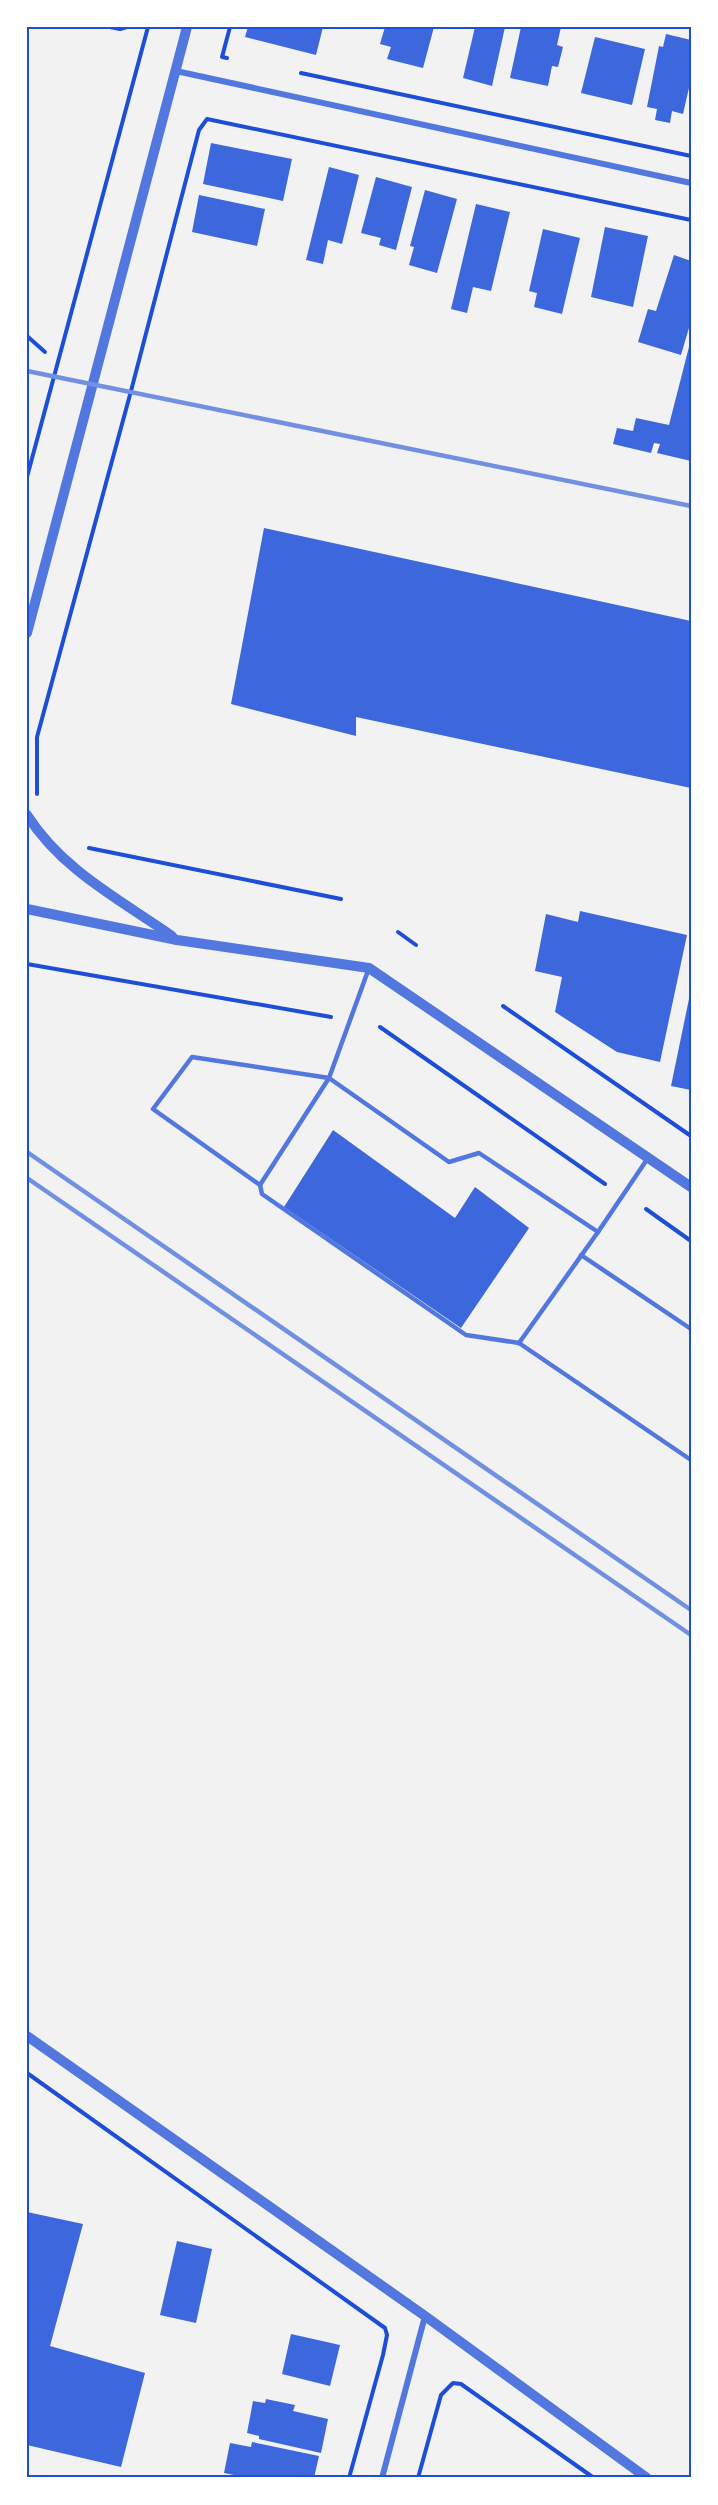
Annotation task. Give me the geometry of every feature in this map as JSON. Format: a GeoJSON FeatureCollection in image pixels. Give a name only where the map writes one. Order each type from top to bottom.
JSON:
{"type":"FeatureCollection","features":[{"type":"Feature","properties":{"kind":"street"},"geometry":{"type":"LineString","coordinates":[[27,633],[187,27]]}},
{"type":"Feature","properties":{"kind":"street"},"geometry":{"type":"LineString","coordinates":[[176,71],[691,183]]}},
{"type":"Feature","properties":{"kind":"street"},"geometry":{"type":"LineString","coordinates":[[27,815],[52,849],[71,867],[177,940]]}},
{"type":"Feature","properties":{"kind":"street"},"geometry":{"type":"LineString","coordinates":[[27,909],[177,940],[369,968],[691,1187]]}},
{"type":"Feature","properties":{"kind":"street"},"geometry":{"type":"LineString","coordinates":[[27,2036],[425,2316],[647,2478]]}},
{"type":"Feature","properties":{"kind":"street"},"geometry":{"type":"LineString","coordinates":[[382,2478],[425,2316]]}},
{"type":"Feature","properties":{"kind":"lane"},"geometry":{"type":"LineString","coordinates":[[369,968],[329,1078],[261,1185],[262,1194],[466,1335],[519,1343],[691,1460]]}},
{"type":"Feature","properties":{"kind":"lane"},"geometry":{"type":"LineString","coordinates":[[261,1185],[153,1109],[192,1057],[329,1078],[449,1162],[478,1153],[598,1232]]}},
{"type":"Feature","properties":{"kind":"lane"},"geometry":{"type":"LineString","coordinates":[[519,1343],[648,1158]]}},
{"type":"Feature","properties":{"kind":"lane"},"geometry":{"type":"LineString","coordinates":[[581,1255],[691,1329]]}},
{"type":"Feature","properties":{"kind":"path"},"geometry":{"type":"LineString","coordinates":[[110,27],[120,29],[127,27]]}},
{"type":"Feature","properties":{"kind":"path"},"geometry":{"type":"LineString","coordinates":[[27,477],[148,27]]}},
{"type":"Feature","properties":{"kind":"path"},"geometry":{"type":"LineString","coordinates":[[230,27],[222,57],[234,59]]}},
{"type":"Feature","properties":{"kind":"path"},"geometry":{"type":"LineString","coordinates":[[293,72],[691,156]]}},
{"type":"Feature","properties":{"kind":"path"},"geometry":{"type":"LineString","coordinates":[[42,803],[36,793],[37,737],[199,129],[207,119],[691,220]]}},
{"type":"Feature","properties":{"kind":"path"},"geometry":{"type":"LineString","coordinates":[[27,336],[45,352]]}},
{"type":"Feature","properties":{"kind":"path"},"geometry":{"type":"LineString","coordinates":[[88,848],[341,899]]}},
{"type":"Feature","properties":{"kind":"path"},"geometry":{"type":"LineString","coordinates":[[398,932],[416,945]]}},
{"type":"Feature","properties":{"kind":"path"},"geometry":{"type":"LineString","coordinates":[[27,964],[338,1019]]}},
{"type":"Feature","properties":{"kind":"path"},"geometry":{"type":"LineString","coordinates":[[503,1006],[691,1136]]}},
{"type":"Feature","properties":{"kind":"path"},"geometry":{"type":"LineString","coordinates":[[380,1027],[605,1184]]}},
{"type":"Feature","properties":{"kind":"path"},"geometry":{"type":"LineString","coordinates":[[646,1209],[691,1241]]}},
{"type":"Feature","properties":{"kind":"path"},"geometry":{"type":"LineString","coordinates":[[27,2073],[385,2328],[387,2335],[383,2355],[349,2478]]}},
{"type":"Feature","properties":{"kind":"path"},"geometry":{"type":"LineString","coordinates":[[418,2478],[441,2395],[453,2383],[461,2384],[594,2478]]}},
{"type":"Feature","properties":{"kind":"building"},"geometry":{"type":"Polygon","coordinates":[[[248,27],[323,27],[316,55],[245,37],[248,27]]]}},
{"type":"Feature","properties":{"kind":"building"},"geometry":{"type":"Polygon","coordinates":[[[385,27],[434,27],[423,68],[387,59],[391,47],[380,44],[385,27]]]}},
{"type":"Feature","properties":{"kind":"building"},"geometry":{"type":"Polygon","coordinates":[[[475,27],[505,27],[492,86],[463,78],[475,27]]]}},
{"type":"Feature","properties":{"kind":"building"},"geometry":{"type":"Polygon","coordinates":[[[521,27],[561,27],[557,45],[563,47],[558,67],[552,66],[548,86],[510,78],[521,27]]]}},
{"type":"Feature","properties":{"kind":"building"},"geometry":{"type":"Polygon","coordinates":[[[666,34],[691,40],[691,79],[683,114],[672,111],[670,123],[655,120],[657,109],[647,107],[659,46],[663,47],[666,34]]]}},
{"type":"Feature","properties":{"kind":"building"},"geometry":{"type":"Polygon","coordinates":[[[595,37],[645,49],[632,105],[581,93],[595,37]]]}},
{"type":"Feature","properties":{"kind":"building"},"geometry":{"type":"Polygon","coordinates":[[[211,143],[292,159],[283,201],[203,184],[211,143]]]}},
{"type":"Feature","properties":{"kind":"building"},"geometry":{"type":"Polygon","coordinates":[[[329,167],[359,175],[342,244],[328,240],[323,264],[306,260],[329,167]]]}},
{"type":"Feature","properties":{"kind":"building"},"geometry":{"type":"Polygon","coordinates":[[[376,177],[412,187],[396,250],[379,245],[381,238],[361,233],[376,177]]]}},
{"type":"Feature","properties":{"kind":"building"},"geometry":{"type":"Polygon","coordinates":[[[425,190],[457,199],[437,273],[409,265],[414,247],[410,246],[425,190]]]}},
{"type":"Feature","properties":{"kind":"building"},"geometry":{"type":"Polygon","coordinates":[[[199,195],[265,209],[257,246],[192,232],[199,195]]]}},
{"type":"Feature","properties":{"kind":"building"},"geometry":{"type":"Polygon","coordinates":[[[476,204],[510,212],[491,291],[473,287],[467,313],[451,309],[476,204]]]}},
{"type":"Feature","properties":{"kind":"building"},"geometry":{"type":"Polygon","coordinates":[[[605,227],[648,236],[633,307],[591,297],[605,227]]]}},
{"type":"Feature","properties":{"kind":"building"},"geometry":{"type":"Polygon","coordinates":[[[543,229],[580,238],[562,314],[534,307],[537,293],[529,291],[543,229]]]}},
{"type":"Feature","properties":{"kind":"building"},"geometry":{"type":"Polygon","coordinates":[[[674,255],[691,261],[691,321],[681,355],[638,342],[648,309],[656,311],[674,255]]]}},
{"type":"Feature","properties":{"kind":"building"},"geometry":{"type":"Polygon","coordinates":[[[691,339],[691,461],[657,453],[660,444],[654,443],[651,453],[613,444],[617,428],[633,431],[636,418],[669,425],[691,339]]]}},
{"type":"Feature","properties":{"kind":"building"},"geometry":{"type":"Polygon","coordinates":[[[264,528],[691,621],[691,788],[356,717],[356,736],[231,704],[264,528]]]}},
{"type":"Feature","properties":{"kind":"building"},"geometry":{"type":"Polygon","coordinates":[[[580,911],[687,935],[660,1062],[617,1052],[555,1012],[562,977],[535,971],[546,914],[578,922],[580,911]]]}},
{"type":"Feature","properties":{"kind":"building"},"geometry":{"type":"Polygon","coordinates":[[[691,994],[691,1090],[671,1086],[691,994]]]}},
{"type":"Feature","properties":{"kind":"building"},"geometry":{"type":"Polygon","coordinates":[[[333,1130],[455,1218],[475,1187],[529,1228],[461,1328],[284,1207],[333,1130]]]}},
{"type":"Feature","properties":{"kind":"building"},"geometry":{"type":"Polygon","coordinates":[[[27,2212],[83,2224],[50,2346],[145,2373],[121,2467],[27,2445],[27,2212]]]}},
{"type":"Feature","properties":{"kind":"building"},"geometry":{"type":"Polygon","coordinates":[[[177,2241],[212,2249],[196,2323],[160,2315],[177,2241]]]}},
{"type":"Feature","properties":{"kind":"building"},"geometry":{"type":"Polygon","coordinates":[[[291,2334],[340,2345],[330,2386],[282,2374],[291,2334]]]}},
{"type":"Feature","properties":{"kind":"building"},"geometry":{"type":"Polygon","coordinates":[[[266,2399],[295,2405],[293,2411],[328,2419],[321,2453],[259,2439],[259,2436],[247,2433],[253,2401],[265,2403],[266,2399]]]}},
{"type":"Feature","properties":{"kind":"building"},"geometry":{"type":"Polygon","coordinates":[[[252,2442],[319,2456],[314,2478],[249,2478],[224,2473],[230,2443],[251,2447],[252,2442]]]}},
{"type":"Feature","properties":{"kind":"railway"},"geometry":{"type":"LineString","coordinates":[[27,371],[691,506]]}},
{"type":"Feature","properties":{"kind":"railway"},"geometry":{"type":"LineString","coordinates":[[27,1152],[691,1610]]}},
{"type":"Feature","properties":{"kind":"railway"},"geometry":{"type":"LineString","coordinates":[[27,1178],[691,1635]]}}]}
